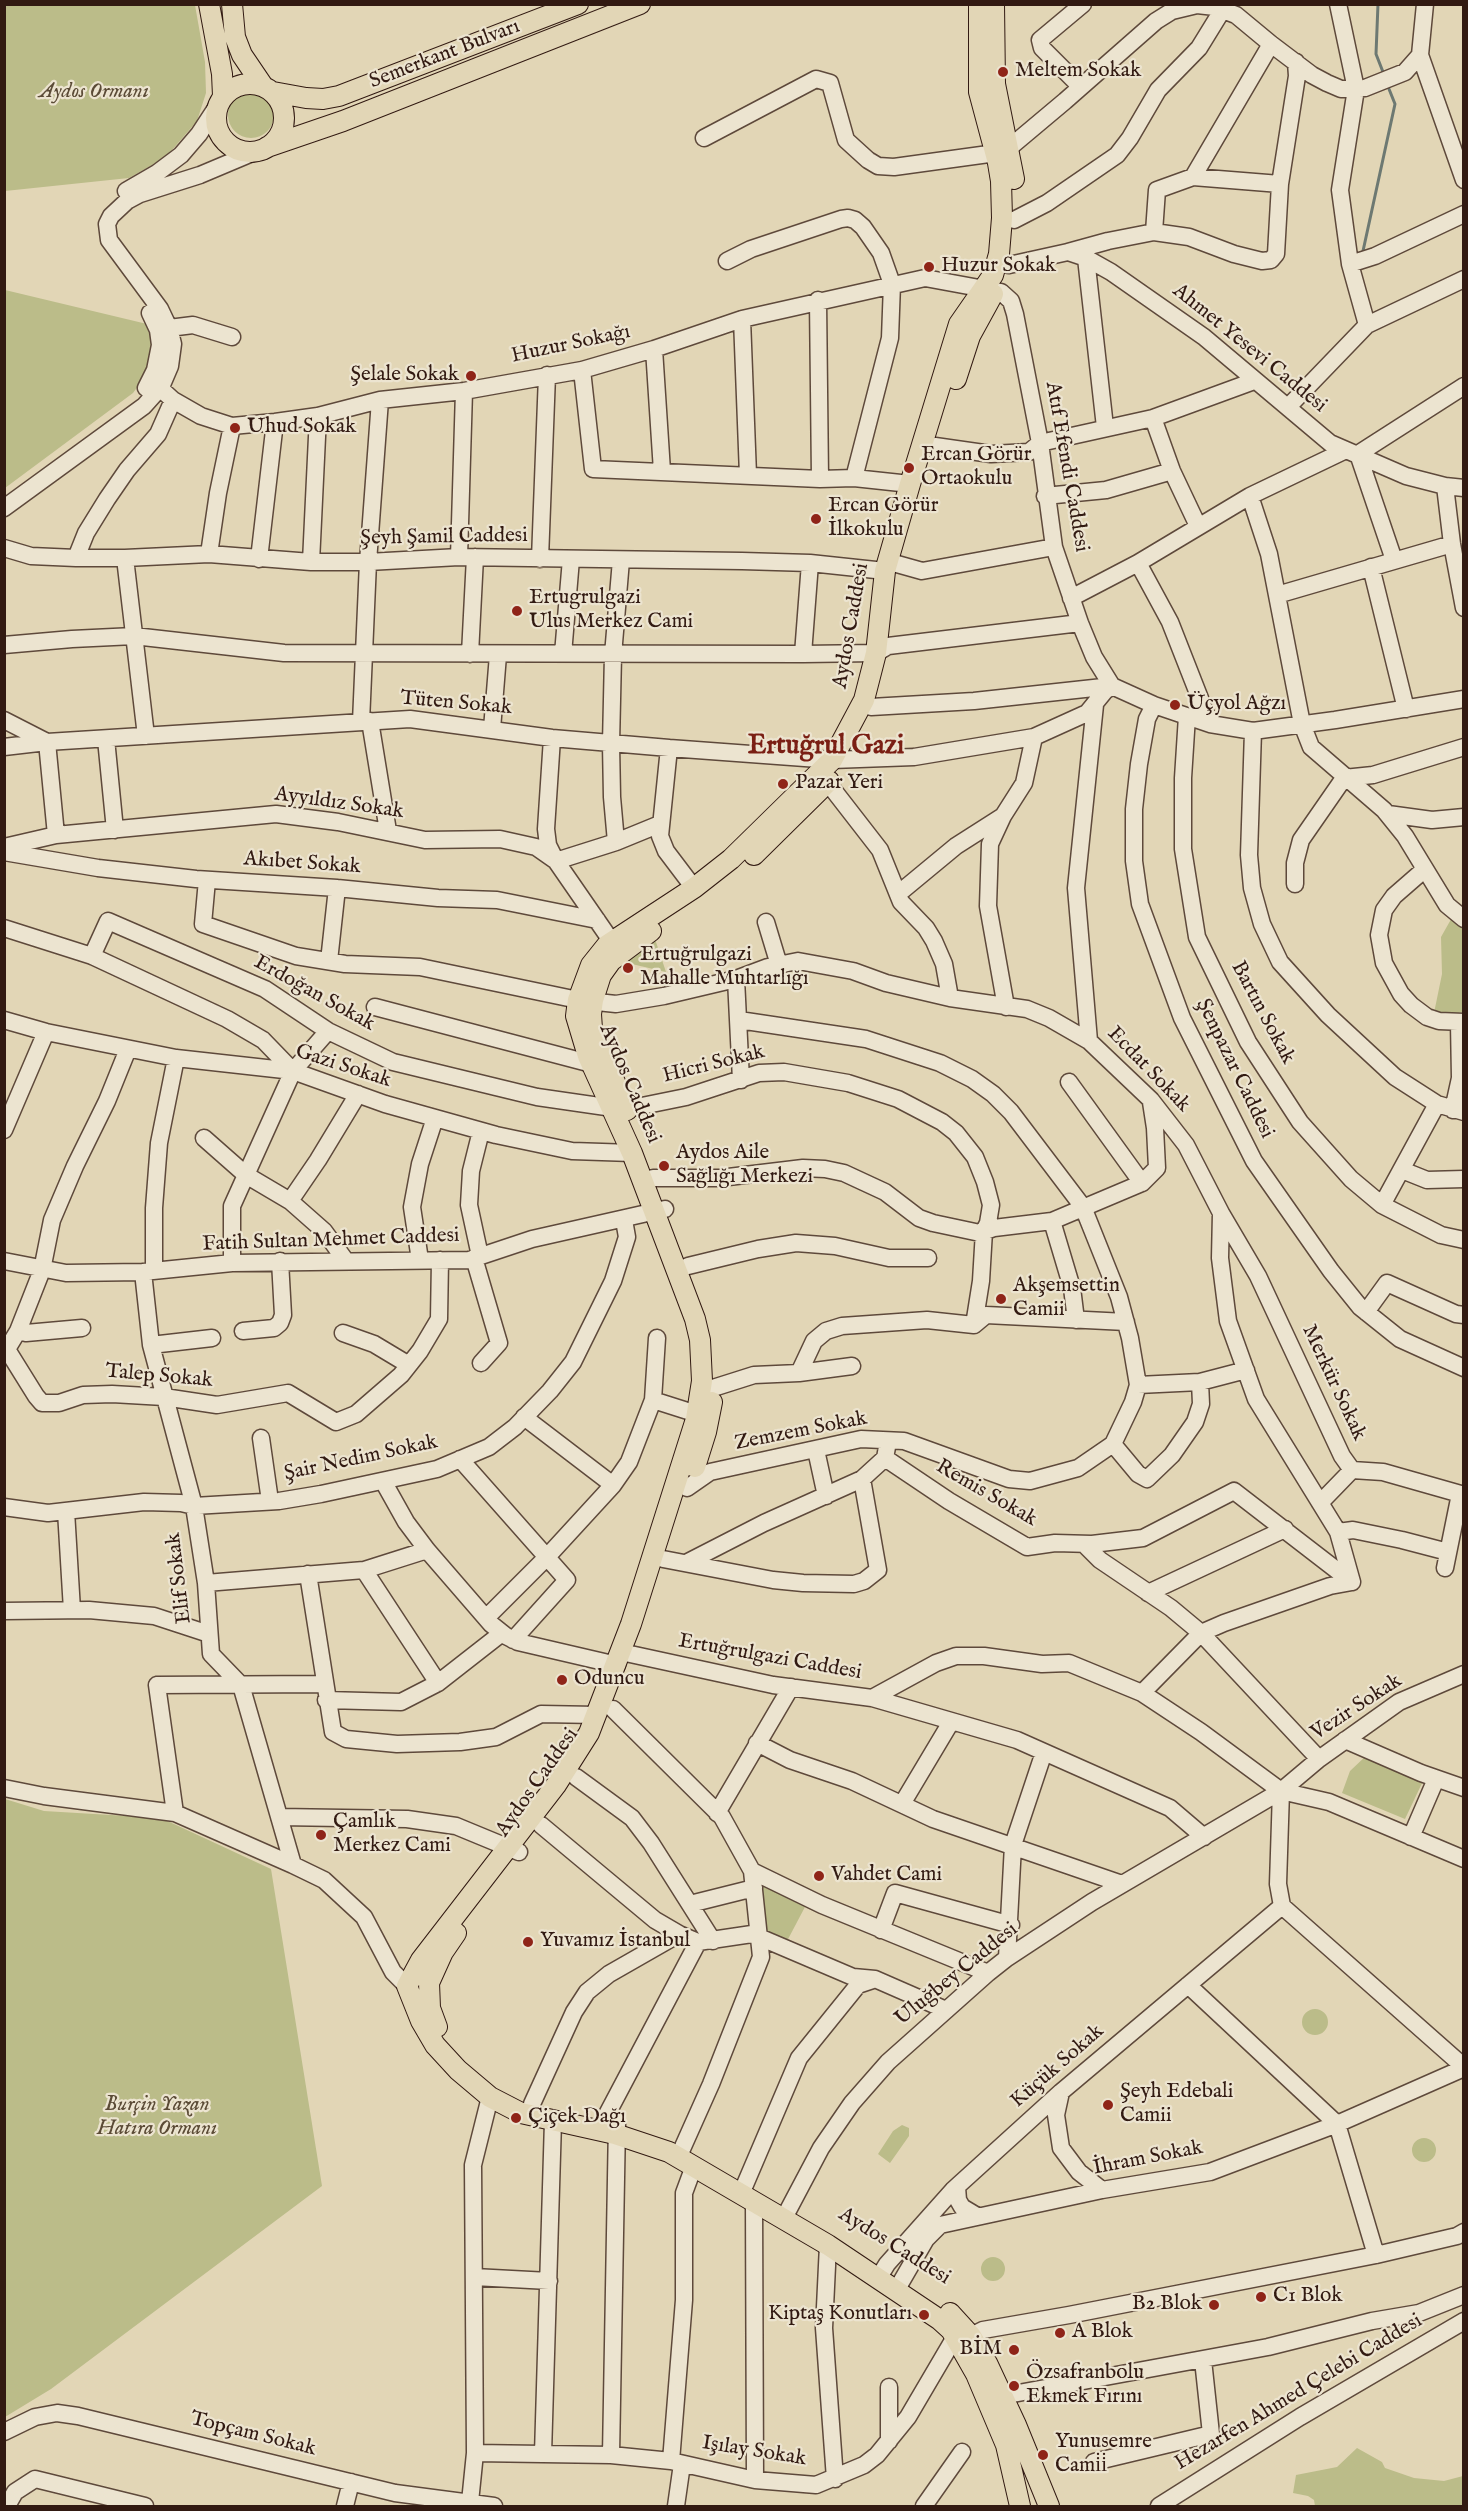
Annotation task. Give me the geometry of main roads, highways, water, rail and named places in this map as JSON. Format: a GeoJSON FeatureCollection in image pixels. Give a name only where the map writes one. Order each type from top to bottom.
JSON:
{"type":"FeatureCollection","features":[{"type":"Feature","properties":{"kind":"main road"},"geometry":{"type":"LineString","coordinates":[[209,4],[222,74],[217,126],[228,144],[236,149],[262,149],[275,141],[284,121],[283,110],[242,55],[235,38],[232,4]]}},
{"type":"Feature","properties":{"kind":"main road","name":"Semerkant Bulvarı"},"geometry":{"type":"LineString","coordinates":[[268,89],[306,98],[323,99],[339,96],[578,4]]}},
{"type":"Feature","properties":{"kind":"main road","name":"Semerkant Bulvarı"},"geometry":{"type":"LineString","coordinates":[[262,149],[343,121],[640,4]]}},
{"type":"Feature","properties":{"kind":"main road","name":"Aydos Caddesi"},"geometry":{"type":"LineString","coordinates":[[891,568],[935,446],[970,336],[989,294],[1009,265],[1014,220],[1014,188],[979,92],[979,4]]}},
{"type":"Feature","properties":{"kind":"main road","name":"Aydos Caddesi"},"geometry":{"type":"LineString","coordinates":[[623,1657],[663,1559],[709,1421],[713,1388],[711,1336],[705,1311],[688,1266],[632,1153],[620,1108],[592,1029],[585,1000],[591,965],[612,942],[694,888],[731,859],[837,759],[871,707],[882,649],[891,568],[910,484],[959,324],[970,306],[989,294],[1000,246],[1002,151],[995,84],[994,4]]}},
{"type":"Feature","properties":{"kind":"main road"},"geometry":{"type":"LineString","coordinates":[[221,100],[231,88],[241,84],[268,89]]}},
{"type":"Feature","properties":{"kind":"main road","name":"Aydos Caddesi"},"geometry":{"type":"LineString","coordinates":[[514,1849],[541,1825],[576,1777],[605,1712],[697,1414],[702,1381],[698,1328],[660,1211],[653,1178],[620,1108],[592,1064],[576,1016],[611,961],[639,938],[721,884],[781,830],[828,783],[864,700],[882,649]]}},
{"type":"Feature","properties":{"kind":"main road","name":"Aydos Caddesi"},"geometry":{"type":"LineString","coordinates":[[417,1985],[514,1849],[605,1712]]}},
{"type":"Feature","properties":{"kind":"main road","name":"Aydos Caddesi"},"geometry":{"type":"LineString","coordinates":[[417,1985],[435,2045],[458,2070],[490,2097],[520,2113],[554,2121],[612,2126],[653,2145],[786,2214],[899,2284],[940,2320],[963,2336],[1002,2396],[1049,2506]]}},
{"type":"Feature","properties":{"kind":"main road","name":"Aydos Caddesi"},"geometry":{"type":"LineString","coordinates":[[417,1985],[432,2017],[449,2044],[479,2075],[502,2091],[532,2104],[612,2126],[651,2133],[682,2149],[746,2193]]}},
{"type":"Feature","properties":{"kind":"main road","name":"Aydos Caddesi"},"geometry":{"type":"LineString","coordinates":[[786,2214],[828,2245],[881,2273]]}},
{"type":"Feature","properties":{"kind":"main road","name":"Aydos Caddesi"},"geometry":{"type":"LineString","coordinates":[[963,2336],[976,2374],[1006,2445],[1020,2506]]}},
{"type":"Feature","properties":{"kind":"main road"},"geometry":{"type":"LineString","coordinates":[[1036,2474],[1059,2506]]}},
{"type":"Feature","properties":{"kind":"waterway"},"geometry":{"type":"LineString","coordinates":[[1378,4],[1376,54],[1383,72]]}},
{"type":"Feature","properties":{"kind":"waterway"},"geometry":{"type":"LineString","coordinates":[[1363,251],[1395,104],[1389,89]]}},
{"type":"Feature","properties":{"kind":"place","name":"Meltem Sokak"},"geometry":{"type":"Point","coordinates":[1003,72]}},
{"type":"Feature","properties":{"kind":"place","name":"Huzur Sokak"},"geometry":{"type":"Point","coordinates":[929,267]}},
{"type":"Feature","properties":{"kind":"place","name":"Şelale Sokak"},"geometry":{"type":"Point","coordinates":[471,376]}},
{"type":"Feature","properties":{"kind":"place","name":"Uhud Sokak"},"geometry":{"type":"Point","coordinates":[235,428]}},
{"type":"Feature","properties":{"kind":"place","name":"Ercan Görür Ortaokulu"},"geometry":{"type":"Point","coordinates":[909,468]}},
{"type":"Feature","properties":{"kind":"place","name":"Ercan Görür İlkokulu"},"geometry":{"type":"Point","coordinates":[816,519]}},
{"type":"Feature","properties":{"kind":"place","name":"Ertugrulgazi Ulus Merkez Cami"},"geometry":{"type":"Point","coordinates":[517,611]}},
{"type":"Feature","properties":{"kind":"place","name":"Üçyol Ağzı"},"geometry":{"type":"Point","coordinates":[1175,705]}},
{"type":"Feature","properties":{"kind":"place","name":"Pazar Yeri"},"geometry":{"type":"Point","coordinates":[783,784]}},
{"type":"Feature","properties":{"kind":"place","name":"Ertuğrulgazi Mahalle Muhtarlığı"},"geometry":{"type":"Point","coordinates":[628,968]}},
{"type":"Feature","properties":{"kind":"place","name":"Aydos Aile Sağlığı Merkezi"},"geometry":{"type":"Point","coordinates":[664,1166]}},
{"type":"Feature","properties":{"kind":"place","name":"Akşemsettin Camii"},"geometry":{"type":"Point","coordinates":[1001,1299]}},
{"type":"Feature","properties":{"kind":"place","name":"Oduncu"},"geometry":{"type":"Point","coordinates":[562,1680]}},
{"type":"Feature","properties":{"kind":"place","name":"Çamlık Merkez Cami"},"geometry":{"type":"Point","coordinates":[321,1835]}},
{"type":"Feature","properties":{"kind":"place","name":"Vahdet Cami"},"geometry":{"type":"Point","coordinates":[819,1876]}},
{"type":"Feature","properties":{"kind":"place","name":"Yuvamız İstanbul"},"geometry":{"type":"Point","coordinates":[528,1942]}},
{"type":"Feature","properties":{"kind":"place","name":"Şeyh Edebali Camii"},"geometry":{"type":"Point","coordinates":[1108,2105]}},
{"type":"Feature","properties":{"kind":"place","name":"Çiçek Dağı"},"geometry":{"type":"Point","coordinates":[516,2118]}},
{"type":"Feature","properties":{"kind":"place","name":"C1 Blok"},"geometry":{"type":"Point","coordinates":[1261,2297]}},
{"type":"Feature","properties":{"kind":"place","name":"B2 Blok"},"geometry":{"type":"Point","coordinates":[1214,2305]}},
{"type":"Feature","properties":{"kind":"place","name":"Kiptaş Konutları"},"geometry":{"type":"Point","coordinates":[924,2315]}},
{"type":"Feature","properties":{"kind":"place","name":"A Blok"},"geometry":{"type":"Point","coordinates":[1060,2333]}},
{"type":"Feature","properties":{"kind":"place","name":"BİM"},"geometry":{"type":"Point","coordinates":[1014,2350]}},
{"type":"Feature","properties":{"kind":"place","name":"Özsafranbolu Ekmek Fırını"},"geometry":{"type":"Point","coordinates":[1014,2386]}},
{"type":"Feature","properties":{"kind":"place","name":"Yunusemre Cami̇i̇"},"geometry":{"type":"Point","coordinates":[1043,2455]}},
{"type":"Feature","properties":{"kind":"district","name":"Ertuğrul Gazi"},"geometry":{"type":"Point","coordinates":[826,747]}},
{"type":"Feature","properties":{"kind":"park label","name":"Aydos Ormanı"},"geometry":{"type":"Point","coordinates":[94,93]}},
{"type":"Feature","properties":{"kind":"park label","name":"Burçin Yazan Hatıra Ormanı"},"geometry":{"type":"Point","coordinates":[157,2118]}}]}
